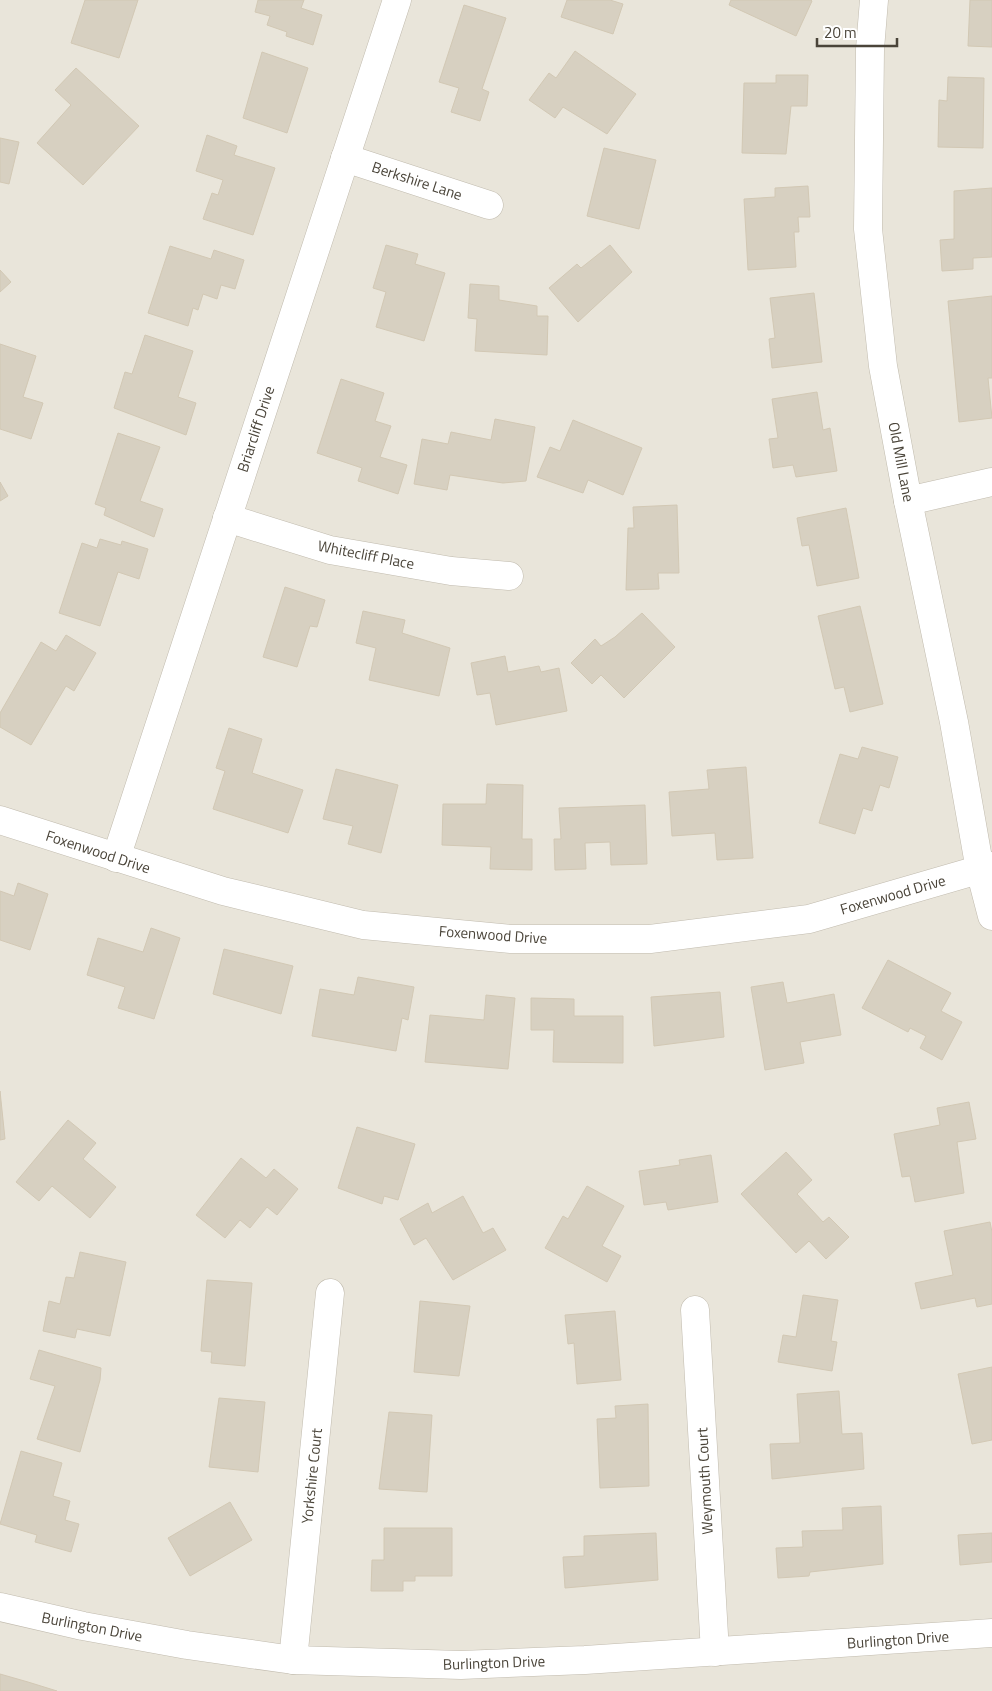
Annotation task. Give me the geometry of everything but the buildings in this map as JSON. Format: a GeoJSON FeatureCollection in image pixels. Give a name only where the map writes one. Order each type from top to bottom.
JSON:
{"type":"FeatureCollection","features":[{"type":"Feature","properties":{"kind":"street","name":"Briarcliff Drive"},"geometry":{"type":"LineString","coordinates":[[116,858],[397,0]]}},
{"type":"Feature","properties":{"kind":"street","name":"Old Mill Lane"},"geometry":{"type":"LineString","coordinates":[[874,0],[870,49],[868,229],[883,366],[908,501],[986,868],[992,916]]}},
{"type":"Feature","properties":{"kind":"street","name":"Berkshire Lane"},"geometry":{"type":"LineString","coordinates":[[345,158],[489,204]]}},
{"type":"Feature","properties":{"kind":"street"},"geometry":{"type":"LineString","coordinates":[[908,501],[992,482]]}},
{"type":"Feature","properties":{"kind":"street","name":"Whitecliff Place"},"geometry":{"type":"LineString","coordinates":[[227,518],[330,550],[451,572],[509,576]]}},
{"type":"Feature","properties":{"kind":"street","name":"Foxenwood Drive"},"geometry":{"type":"LineString","coordinates":[[0,820],[223,891],[363,925],[511,939],[650,939],[809,919],[986,868]]}},
{"type":"Feature","properties":{"kind":"street","name":"Yorkshire Court"},"geometry":{"type":"LineString","coordinates":[[293,1660],[330,1293]]}},
{"type":"Feature","properties":{"kind":"street","name":"Weymouth Court"},"geometry":{"type":"LineString","coordinates":[[696,1310],[715,1652]]}},
{"type":"Feature","properties":{"kind":"street","name":"Burlington Drive"},"geometry":{"type":"LineString","coordinates":[[0,1607],[83,1626],[177,1644],[293,1660],[461,1665],[584,1660],[992,1633]]}},
{"type":"Feature","properties":{"kind":"shaded area"},"geometry":{"type":"Polygon","coordinates":[[[0,0],[992,0],[992,1691],[0,1691],[0,0]]]}}]}
